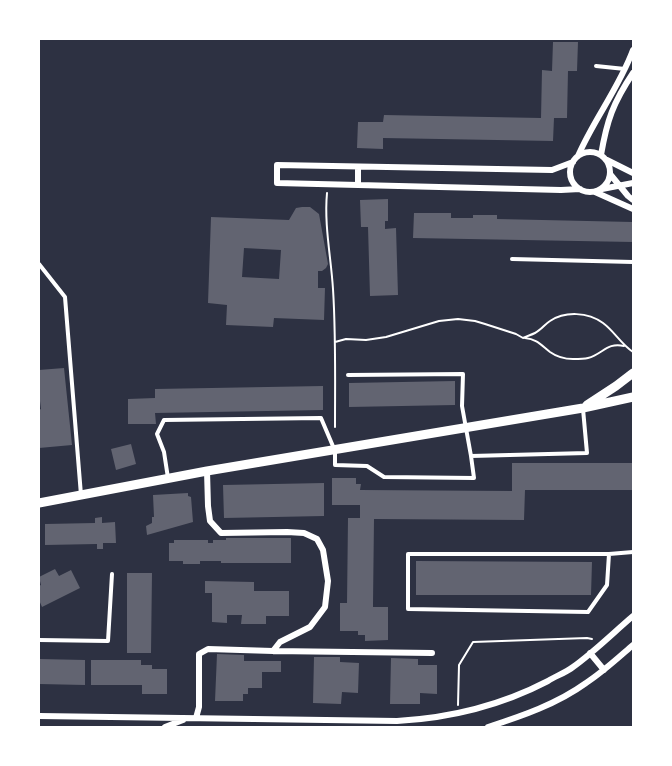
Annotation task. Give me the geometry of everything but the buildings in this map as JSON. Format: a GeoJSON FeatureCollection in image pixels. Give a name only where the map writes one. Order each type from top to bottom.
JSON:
{"type":"FeatureCollection","features":[{"type":"Feature","properties":{"kind":"street"},"geometry":{"type":"LineString","coordinates":[[633,50],[626,69],[585,138],[570,169],[574,184],[587,192],[633,183]]}},
{"type":"Feature","properties":{"kind":"street"},"geometry":{"type":"LineString","coordinates":[[601,155],[610,114],[633,73]]}},
{"type":"Feature","properties":{"kind":"street"},"geometry":{"type":"LineString","coordinates":[[580,189],[277,183],[277,165],[552,170],[589,152],[601,155],[606,160],[633,173]]}},
{"type":"Feature","properties":{"kind":"street"},"geometry":{"type":"LineString","coordinates":[[598,190],[608,182],[610,174],[606,160]]}},
{"type":"Feature","properties":{"kind":"street"},"geometry":{"type":"LineString","coordinates":[[358,167],[358,184]]}},
{"type":"Feature","properties":{"kind":"street"},"geometry":{"type":"LineString","coordinates":[[610,174],[633,200]]}},
{"type":"Feature","properties":{"kind":"street"},"geometry":{"type":"LineString","coordinates":[[598,190],[633,209]]}},
{"type":"Feature","properties":{"kind":"street"},"geometry":{"type":"LineString","coordinates":[[583,408],[633,373]]}},
{"type":"Feature","properties":{"kind":"street"},"geometry":{"type":"LineString","coordinates":[[39,503],[207,471],[466,429],[633,397]]}},
{"type":"Feature","properties":{"kind":"street"},"geometry":{"type":"LineString","coordinates":[[207,471],[210,521],[221,533],[304,533],[317,539],[323,550],[328,581],[325,607],[310,627],[280,642],[273,651]]}},
{"type":"Feature","properties":{"kind":"street"},"geometry":{"type":"LineString","coordinates":[[39,716],[397,724],[430,719],[504,701],[538,687],[572,668],[633,616]]}},
{"type":"Feature","properties":{"kind":"street"},"geometry":{"type":"LineString","coordinates":[[488,727],[565,696],[604,670],[633,645]]}},
{"type":"Feature","properties":{"kind":"street"},"geometry":{"type":"LineString","coordinates":[[196,718],[199,707],[199,654],[207,649],[432,653]]}},
{"type":"Feature","properties":{"kind":"street"},"geometry":{"type":"LineString","coordinates":[[590,653],[604,670]]}},
{"type":"Feature","properties":{"kind":"street"},"geometry":{"type":"LineString","coordinates":[[165,727],[196,718]]}},
{"type":"Feature","properties":{"kind":"lane"},"geometry":{"type":"LineString","coordinates":[[596,66],[626,69]]}},
{"type":"Feature","properties":{"kind":"lane"},"geometry":{"type":"LineString","coordinates":[[513,259],[633,262]]}},
{"type":"Feature","properties":{"kind":"lane"},"geometry":{"type":"LineString","coordinates":[[39,264],[65,297],[81,495]]}},
{"type":"Feature","properties":{"kind":"lane"},"geometry":{"type":"LineString","coordinates":[[168,479],[164,452],[157,434],[164,420],[321,418],[335,451],[335,465],[367,466],[384,477],[474,478],[462,406],[463,374],[348,375]]}},
{"type":"Feature","properties":{"kind":"lane"},"geometry":{"type":"LineString","coordinates":[[471,456],[587,453],[583,408]]}},
{"type":"Feature","properties":{"kind":"lane"},"geometry":{"type":"LineString","coordinates":[[609,554],[607,585],[588,612],[408,609],[408,554],[633,552]]}},
{"type":"Feature","properties":{"kind":"lane"},"geometry":{"type":"LineString","coordinates":[[39,640],[108,641],[112,574]]}},
{"type":"Feature","properties":{"kind":"path"},"geometry":{"type":"LineString","coordinates":[[328,184],[325,213],[332,265],[335,451]]}},
{"type":"Feature","properties":{"kind":"path"},"geometry":{"type":"LineString","coordinates":[[523,338],[536,333],[551,320],[559,317],[591,316],[604,324],[624,346],[633,352]]}},
{"type":"Feature","properties":{"kind":"path"},"geometry":{"type":"LineString","coordinates":[[335,342],[346,339],[366,340],[386,337],[439,321],[458,319],[475,321],[530,339],[552,354],[564,358],[588,358],[610,346],[624,346]]}},
{"type":"Feature","properties":{"kind":"path"},"geometry":{"type":"LineString","coordinates":[[458,714],[459,665],[473,642],[587,638],[603,642]]}}]}
